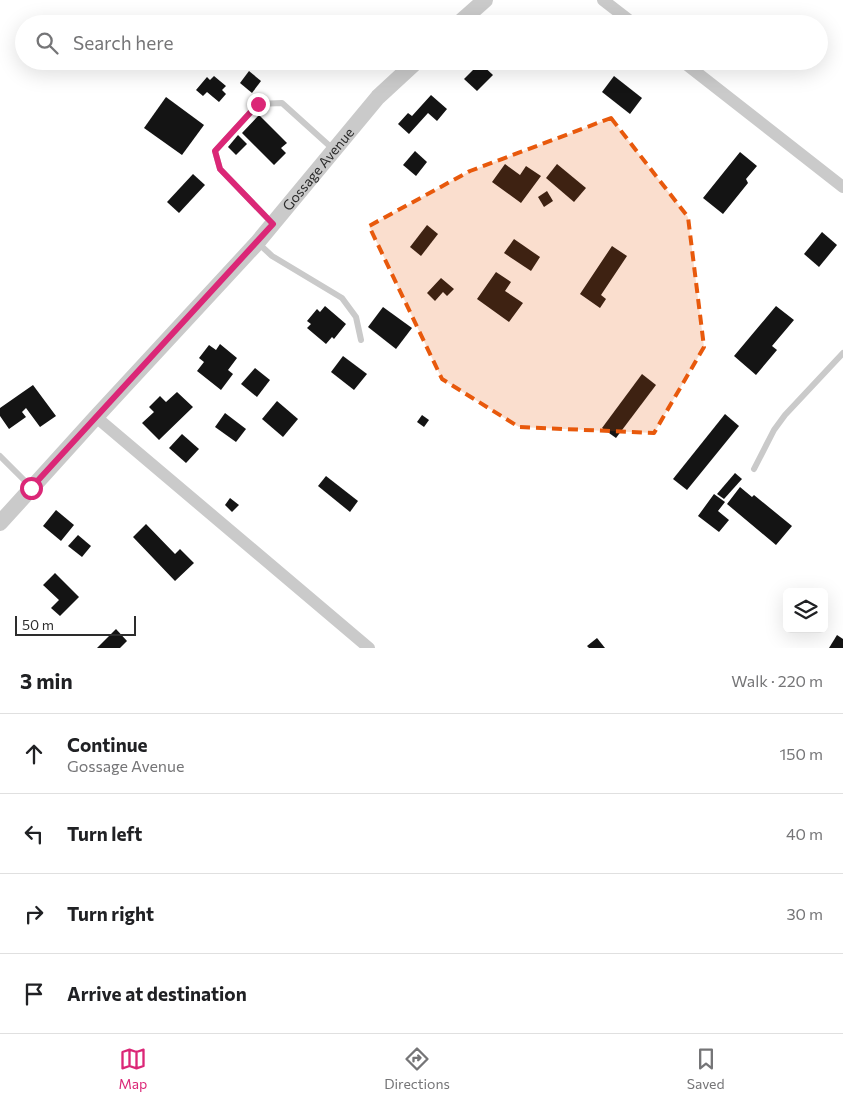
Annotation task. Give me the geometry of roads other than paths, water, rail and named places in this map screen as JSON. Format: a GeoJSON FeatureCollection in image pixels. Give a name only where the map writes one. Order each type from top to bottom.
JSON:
{"type":"FeatureCollection","features":[{"type":"Feature","properties":{"kind":"street"},"geometry":{"type":"LineString","coordinates":[[468,15],[484,0]]}},
{"type":"Feature","properties":{"kind":"street"},"geometry":{"type":"LineString","coordinates":[[603,0],[622,15]]}},
{"type":"Feature","properties":{"kind":"street","name":"Gossage Avenue"},"geometry":{"type":"LineString","coordinates":[[0,523],[257,243],[378,97],[407,70]]}},
{"type":"Feature","properties":{"kind":"street"},"geometry":{"type":"LineString","coordinates":[[694,70],[843,187]]}},
{"type":"Feature","properties":{"kind":"street"},"geometry":{"type":"LineString","coordinates":[[96,417],[369,648]]}},
{"type":"Feature","properties":{"kind":"lane"},"geometry":{"type":"LineString","coordinates":[[273,224],[220,169],[215,151],[258,104],[282,103],[334,150]]}},
{"type":"Feature","properties":{"kind":"lane"},"geometry":{"type":"LineString","coordinates":[[257,243],[272,256],[342,298],[356,317],[361,340]]}},
{"type":"Feature","properties":{"kind":"lane"},"geometry":{"type":"LineString","coordinates":[[754,468],[774,430],[843,353]]}},
{"type":"Feature","properties":{"kind":"lane"},"geometry":{"type":"LineString","coordinates":[[0,456],[31,488]]}}]}
